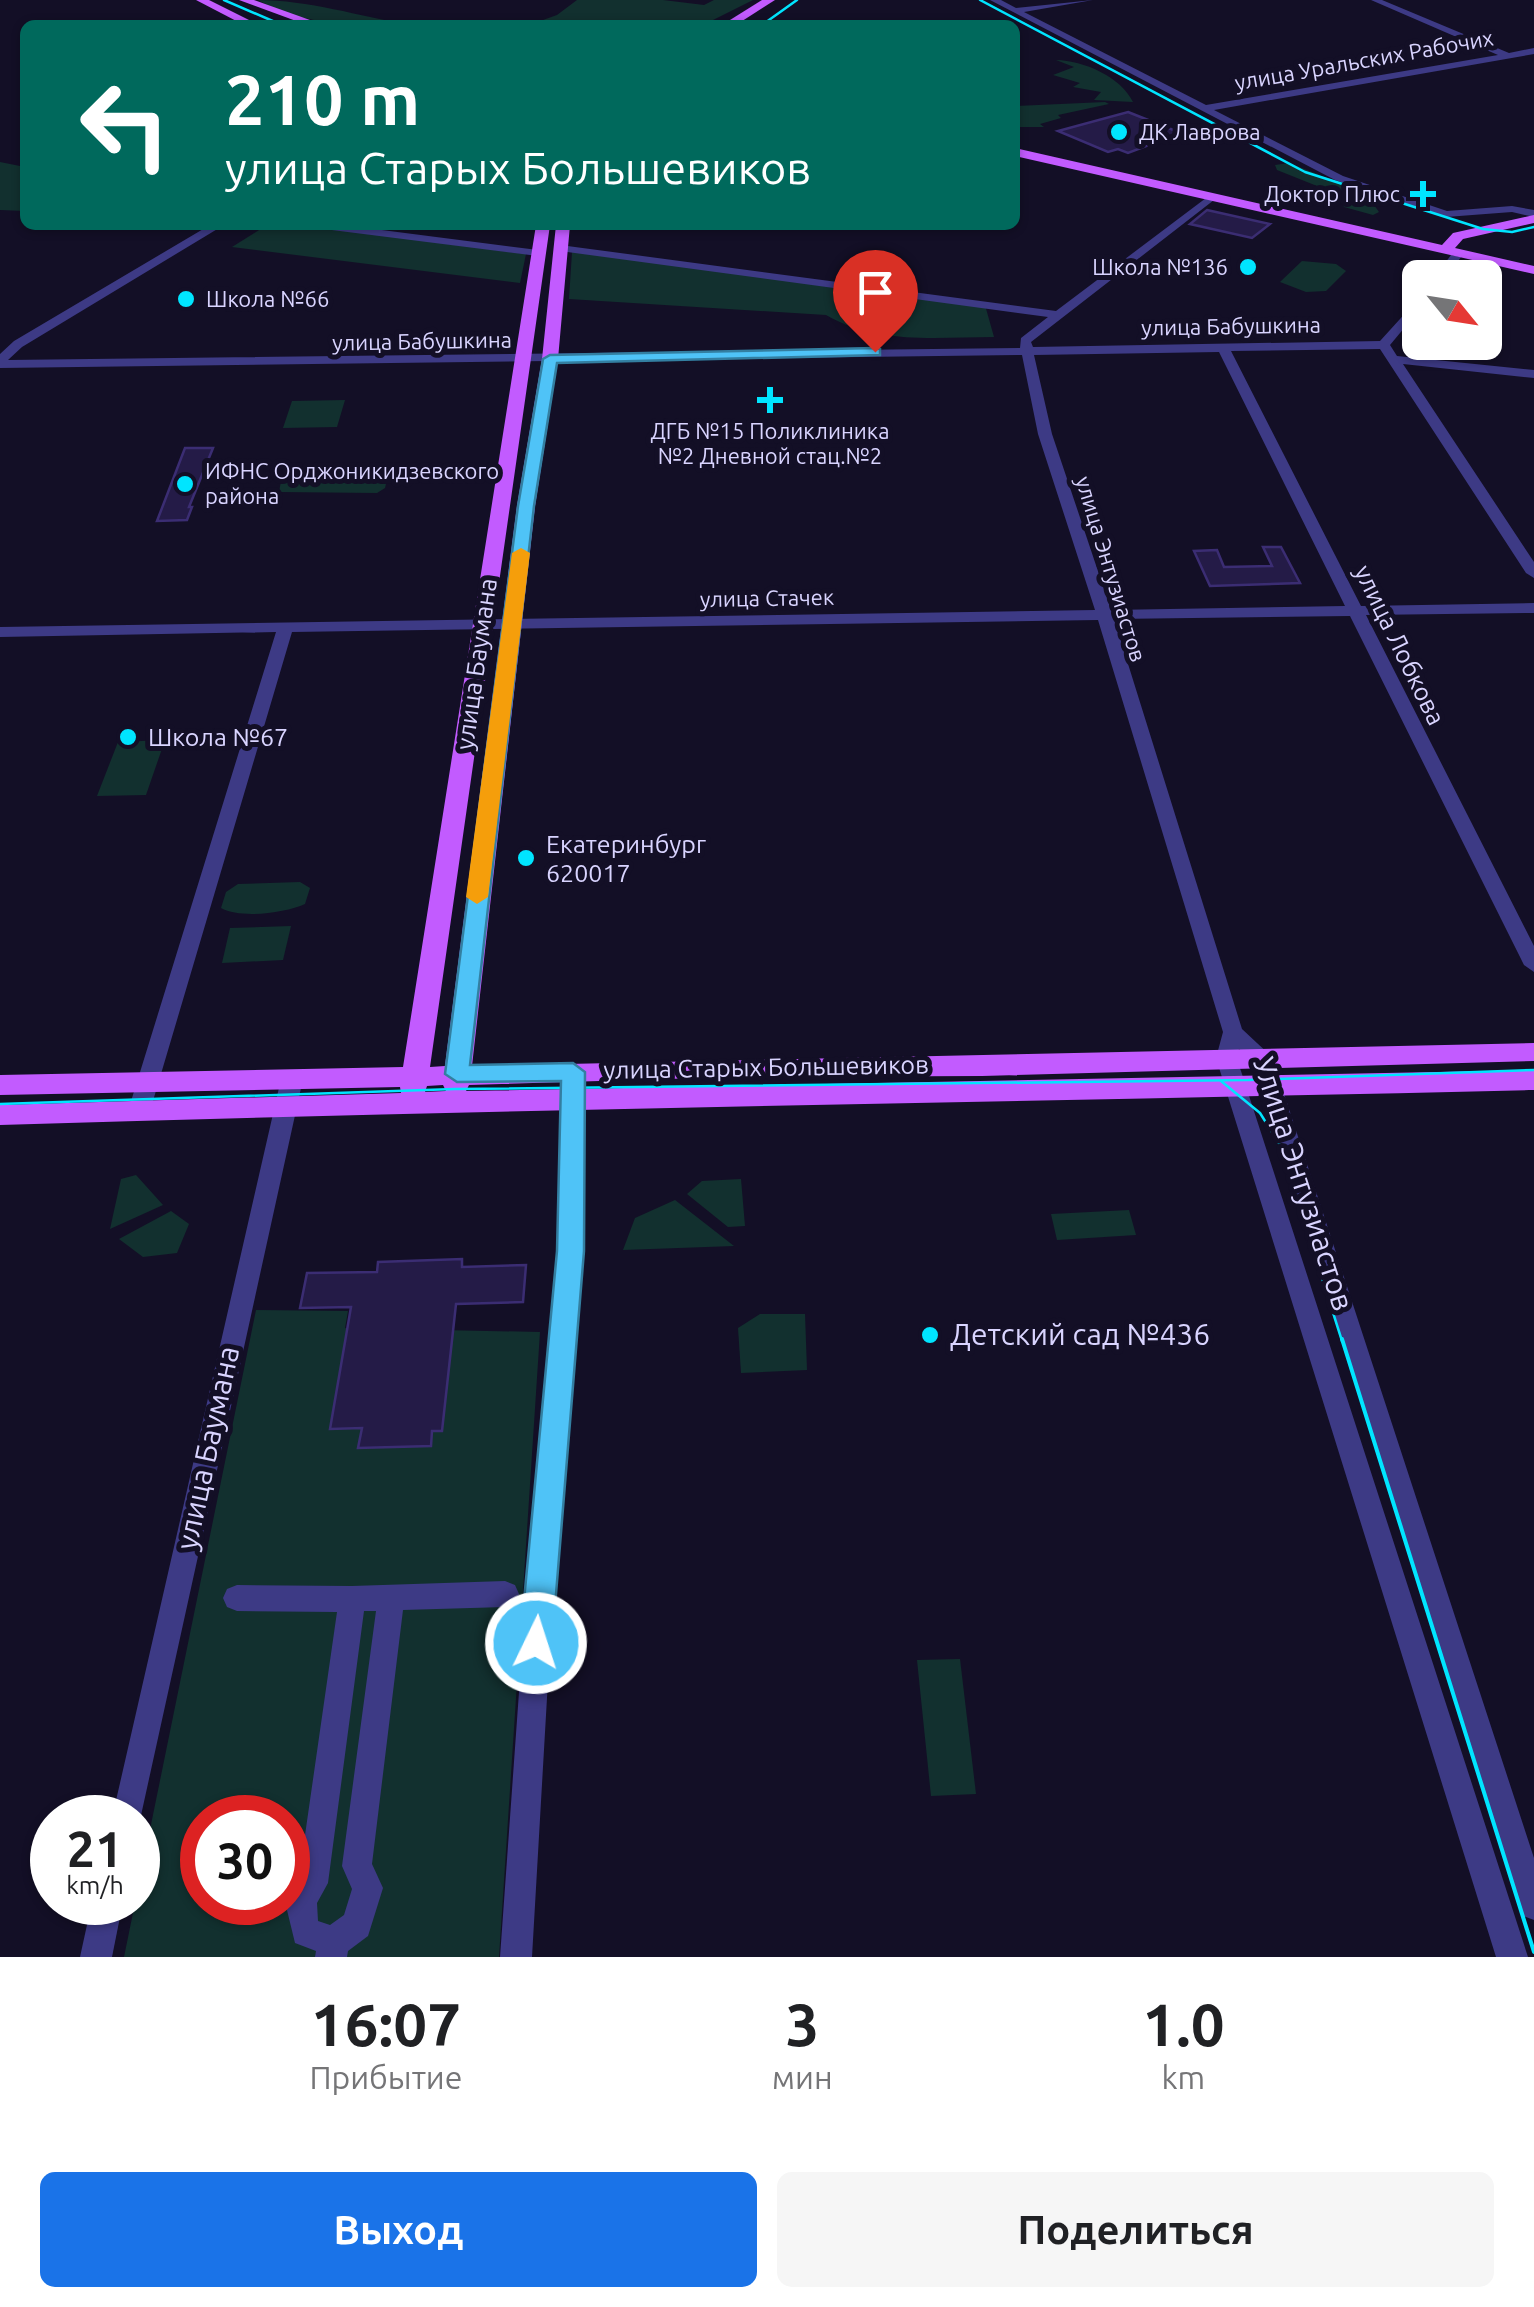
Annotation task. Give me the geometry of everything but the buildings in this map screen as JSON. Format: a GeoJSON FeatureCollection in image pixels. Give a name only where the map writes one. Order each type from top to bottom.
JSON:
{"type":"FeatureCollection","features":[{"type":"Feature","properties":{"kind":"main road"},"geometry":{"type":"LineString","coordinates":[[201,0],[243,20]]}},
{"type":"Feature","properties":{"kind":"main road"},"geometry":{"type":"LineString","coordinates":[[244,0],[303,20]]}},
{"type":"Feature","properties":{"kind":"main road"},"geometry":{"type":"LineString","coordinates":[[736,20],[770,0]]}},
{"type":"Feature","properties":{"kind":"main road"},"geometry":{"type":"LineString","coordinates":[[1020,150],[1210,198],[1459,251],[1534,261]]}},
{"type":"Feature","properties":{"kind":"main road"},"geometry":{"type":"LineString","coordinates":[[1020,150],[1534,270]]}},
{"type":"Feature","properties":{"kind":"main road"},"geometry":{"type":"LineString","coordinates":[[1459,251],[1458,236],[1534,216]]}},
{"type":"Feature","properties":{"kind":"main road","name":"улица Баумана"},"geometry":{"type":"LineString","coordinates":[[414,1089],[542,230]]}},
{"type":"Feature","properties":{"kind":"main road","name":"улица Баумана"},"geometry":{"type":"LineString","coordinates":[[456,1088],[526,506],[550,359],[562,230]]}},
{"type":"Feature","properties":{"kind":"main road"},"geometry":{"type":"LineString","coordinates":[[1459,251],[1534,232]]}},
{"type":"Feature","properties":{"kind":"main road","name":"улица Старых Большевиков"},"geometry":{"type":"LineString","coordinates":[[0,1085],[292,1079],[414,1089],[456,1088],[573,1072],[1534,1052]]}},
{"type":"Feature","properties":{"kind":"main road","name":"улица Старых Большевиков"},"geometry":{"type":"LineString","coordinates":[[456,1088],[572,1102],[1534,1080]]}},
{"type":"Feature","properties":{"kind":"main road","name":"улица Старых Большевиков"},"geometry":{"type":"LineString","coordinates":[[0,1115],[284,1107],[414,1089]]}},
{"type":"Feature","properties":{"kind":"street"},"geometry":{"type":"LineString","coordinates":[[994,0],[1339,178],[1459,216],[1517,206],[1534,216]]}},
{"type":"Feature","properties":{"kind":"street"},"geometry":{"type":"LineString","coordinates":[[1016,11],[1089,0]]}},
{"type":"Feature","properties":{"kind":"street"},"geometry":{"type":"LineString","coordinates":[[1375,0],[1509,55]]}},
{"type":"Feature","properties":{"kind":"street","name":"улица Уральских Рабочих"},"geometry":{"type":"LineString","coordinates":[[1205,110],[1534,51]]}},
{"type":"Feature","properties":{"kind":"street"},"geometry":{"type":"LineString","coordinates":[[1026,350],[1025,341],[1210,198]]}},
{"type":"Feature","properties":{"kind":"street"},"geometry":{"type":"LineString","coordinates":[[0,363],[18,344],[210,230]]}},
{"type":"Feature","properties":{"kind":"street"},"geometry":{"type":"LineString","coordinates":[[356,230],[538,253]]}},
{"type":"Feature","properties":{"kind":"street"},"geometry":{"type":"LineString","coordinates":[[560,248],[1059,315]]}},
{"type":"Feature","properties":{"kind":"street"},"geometry":{"type":"LineString","coordinates":[[1453,260],[1459,251]]}},
{"type":"Feature","properties":{"kind":"street"},"geometry":{"type":"LineString","coordinates":[[1402,324],[1384,345],[1534,572]]}},
{"type":"Feature","properties":{"kind":"street","name":"улица Бабушкина"},"geometry":{"type":"LineString","coordinates":[[0,363],[521,360],[1384,345]]}},
{"type":"Feature","properties":{"kind":"street","name":"улица Лобкова"},"geometry":{"type":"LineString","coordinates":[[1222,346],[1534,965]]}},
{"type":"Feature","properties":{"kind":"street","name":"улица Энтузиастов"},"geometry":{"type":"LineString","coordinates":[[1026,350],[1045,434],[1106,616],[1232,1032]]}},
{"type":"Feature","properties":{"kind":"street"},"geometry":{"type":"LineString","coordinates":[[1394,359],[1534,374]]}},
{"type":"Feature","properties":{"kind":"street","name":"улица Стачек"},"geometry":{"type":"LineString","coordinates":[[0,632],[1534,608]]}},
{"type":"Feature","properties":{"kind":"street"},"geometry":{"type":"LineString","coordinates":[[139,1112],[285,628]]}},
{"type":"Feature","properties":{"kind":"street","name":"Улица Энтузиастов"},"geometry":{"type":"LineString","coordinates":[[1512,1957],[1226,1058],[1232,1032],[1262,1057],[1534,1905]]}},
{"type":"Feature","properties":{"kind":"street"},"geometry":{"type":"LineString","coordinates":[[516,1957],[544,1525],[570,1251],[573,1072]]}},
{"type":"Feature","properties":{"kind":"street","name":"улица Баумана"},"geometry":{"type":"LineString","coordinates":[[132,1795],[292,1079]]}},
{"type":"Feature","properties":{"kind":"street"},"geometry":{"type":"LineString","coordinates":[[238,1598],[505,1594]]}},
{"type":"Feature","properties":{"kind":"street"},"geometry":{"type":"LineString","coordinates":[[352,1599],[312,1883],[302,1896],[299,1912],[306,1932],[332,1950],[358,1925],[368,1888],[357,1866],[390,1598]]}},
{"type":"Feature","properties":{"kind":"street"},"geometry":{"type":"LineString","coordinates":[[96,1957],[103,1925]]}},
{"type":"Feature","properties":{"kind":"green space"},"geometry":{"type":"Polygon","coordinates":[[[258,0],[384,20],[313,20],[258,0]]]}},
{"type":"Feature","properties":{"kind":"green space"},"geometry":{"type":"Polygon","coordinates":[[[577,0],[663,0],[704,5],[714,0],[753,0],[713,20],[543,20],[577,0]]]}},
{"type":"Feature","properties":{"kind":"green space"},"geometry":{"type":"Polygon","coordinates":[[[1056,60],[1100,72],[1119,85],[1133,102],[1094,100],[1101,92],[1073,87],[1080,83],[1053,75],[1074,67],[1056,60]]]}},
{"type":"Feature","properties":{"kind":"green space"},"geometry":{"type":"Polygon","coordinates":[[[1109,104],[1058,115],[1061,118],[1040,124],[1044,127],[1020,127],[1020,106],[1109,104]]]}},
{"type":"Feature","properties":{"kind":"green space"},"geometry":{"type":"Polygon","coordinates":[[[0,162],[20,166],[20,211],[0,210],[0,162]]]}},
{"type":"Feature","properties":{"kind":"green space"},"geometry":{"type":"Polygon","coordinates":[[[1289,163],[1376,197],[1374,205],[1379,212],[1373,215],[1344,207],[1337,194],[1277,170],[1275,165],[1289,163]]]}},
{"type":"Feature","properties":{"kind":"green space"},"geometry":{"type":"Polygon","coordinates":[[[259,230],[342,230],[526,254],[520,283],[232,247],[259,230]]]}},
{"type":"Feature","properties":{"kind":"green space"},"geometry":{"type":"Polygon","coordinates":[[[572,252],[985,305],[994,337],[908,337],[866,331],[826,315],[569,299],[572,252]]]}},
{"type":"Feature","properties":{"kind":"green space"},"geometry":{"type":"Polygon","coordinates":[[[1302,261],[1336,264],[1346,271],[1326,291],[1306,292],[1280,282],[1302,261]]]}},
{"type":"Feature","properties":{"kind":"green space"},"geometry":{"type":"Polygon","coordinates":[[[345,400],[337,427],[283,428],[292,401],[345,400]]]}},
{"type":"Feature","properties":{"kind":"green space"},"geometry":{"type":"Polygon","coordinates":[[[291,470],[389,471],[385,488],[377,493],[279,492],[282,476],[291,470]]]}},
{"type":"Feature","properties":{"kind":"green space"},"geometry":{"type":"Polygon","coordinates":[[[165,740],[146,795],[97,796],[118,742],[165,740]]]}},
{"type":"Feature","properties":{"kind":"green space"},"geometry":{"type":"Polygon","coordinates":[[[300,882],[310,888],[305,904],[296,907],[251,914],[221,908],[226,892],[238,884],[300,882]]]}},
{"type":"Feature","properties":{"kind":"green space"},"geometry":{"type":"Polygon","coordinates":[[[291,926],[283,960],[222,963],[230,928],[291,926]]]}},
{"type":"Feature","properties":{"kind":"green space"},"geometry":{"type":"Polygon","coordinates":[[[136,1175],[163,1205],[110,1229],[121,1179],[136,1175]]]}},
{"type":"Feature","properties":{"kind":"green space"},"geometry":{"type":"Polygon","coordinates":[[[741,1179],[745,1226],[728,1227],[687,1194],[702,1181],[741,1179]]]}},
{"type":"Feature","properties":{"kind":"green space"},"geometry":{"type":"Polygon","coordinates":[[[675,1200],[734,1246],[623,1250],[635,1218],[675,1200]]]}},
{"type":"Feature","properties":{"kind":"green space"},"geometry":{"type":"Polygon","coordinates":[[[1129,1210],[1136,1235],[1057,1240],[1051,1214],[1129,1210]]]}},
{"type":"Feature","properties":{"kind":"green space"},"geometry":{"type":"Polygon","coordinates":[[[171,1211],[189,1224],[177,1253],[143,1257],[119,1239],[171,1211]]]}},
{"type":"Feature","properties":{"kind":"green space"},"geometry":{"type":"Polygon","coordinates":[[[256,1310],[348,1311],[345,1328],[540,1332],[499,1957],[124,1957],[131,1925],[160,1925],[157,1795],[256,1310]]]}},
{"type":"Feature","properties":{"kind":"green space"},"geometry":{"type":"Polygon","coordinates":[[[760,1314],[805,1314],[807,1370],[741,1373],[738,1328],[760,1314]]]}},
{"type":"Feature","properties":{"kind":"green space"},"geometry":{"type":"Polygon","coordinates":[[[960,1659],[976,1794],[931,1796],[917,1660],[960,1659]]]}},
{"type":"Feature","properties":{"kind":"tram line"},"geometry":{"type":"LineString","coordinates":[[224,0],[270,20]]}},
{"type":"Feature","properties":{"kind":"tram line"},"geometry":{"type":"LineString","coordinates":[[769,20],[797,0]]}},
{"type":"Feature","properties":{"kind":"tram line"},"geometry":{"type":"LineString","coordinates":[[980,0],[1018,20]]}},
{"type":"Feature","properties":{"kind":"tram line"},"geometry":{"type":"LineString","coordinates":[[1020,21],[1305,172],[1483,229],[1512,232],[1534,227]]}},
{"type":"Feature","properties":{"kind":"tram line"},"geometry":{"type":"LineString","coordinates":[[0,1104],[455,1089],[1248,1080],[1534,1070]]}},
{"type":"Feature","properties":{"kind":"tram line"},"geometry":{"type":"LineString","coordinates":[[1221,1081],[1260,1113],[1280,1145],[1342,1341]]}},
{"type":"Feature","properties":{"kind":"tram line"},"geometry":{"type":"LineString","coordinates":[[1342,1339],[1534,1952]]}},
{"type":"Feature","properties":{"kind":"slow traffic"},"geometry":{"type":"LineString","coordinates":[[477,897],[521,553]]}},
{"type":"Feature","properties":{"kind":"place","name":"ДК Лаврова"},"geometry":{"type":"Point","coordinates":[1119,132]}},
{"type":"Feature","properties":{"kind":"place","name":"Доктор Плюс"},"geometry":{"type":"Point","coordinates":[1423,194]}},
{"type":"Feature","properties":{"kind":"place","name":"Школа №136"},"geometry":{"type":"Point","coordinates":[1248,267]}},
{"type":"Feature","properties":{"kind":"place","name":"Школа №66"},"geometry":{"type":"Point","coordinates":[186,299]}},
{"type":"Feature","properties":{"kind":"place","name":"ДГБ №15 Поликлиника №2 Дневной стац.№2"},"geometry":{"type":"Point","coordinates":[770,400]}},
{"type":"Feature","properties":{"kind":"place","name":"ИФНС Орджоникидзевского района"},"geometry":{"type":"Point","coordinates":[185,484]}},
{"type":"Feature","properties":{"kind":"place","name":"Школа №67"},"geometry":{"type":"Point","coordinates":[128,737]}},
{"type":"Feature","properties":{"kind":"place","name":"Екатеринбург 620017"},"geometry":{"type":"Point","coordinates":[526,858]}},
{"type":"Feature","properties":{"kind":"place","name":"Детский сад №436"},"geometry":{"type":"Point","coordinates":[930,1335]}},
{"type":"Feature","properties":{"kind":"route"},"geometry":{"type":"LineString","coordinates":[[536,1643],[570,1251],[573,1072],[457,1074],[526,506],[550,359],[875,352]]}}]}
